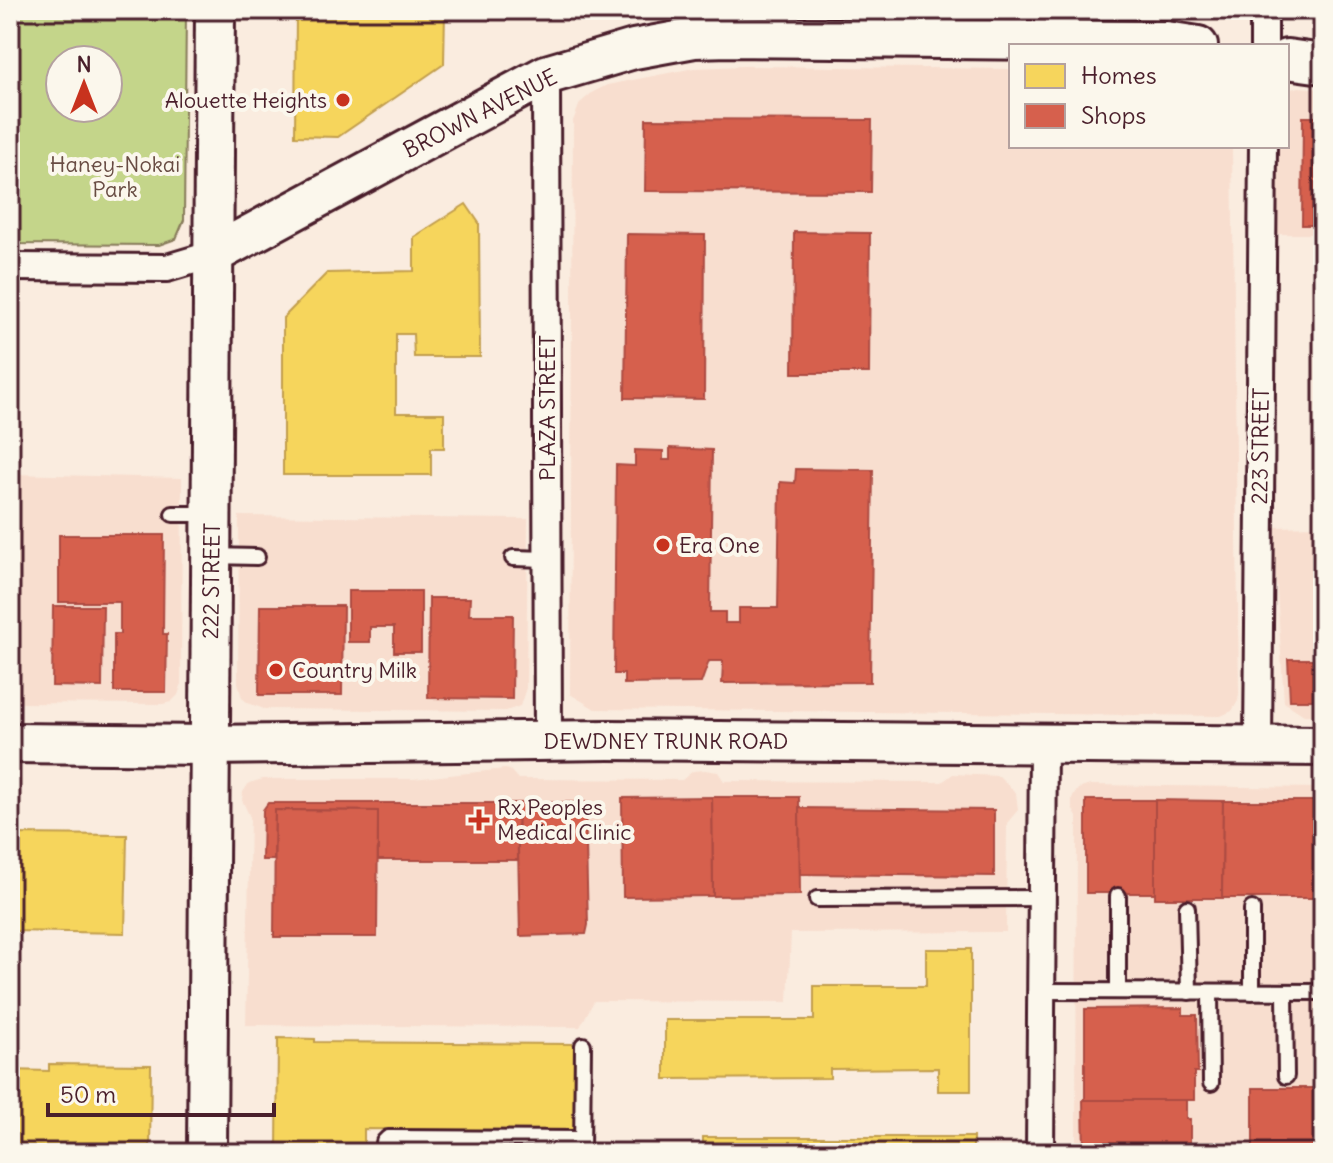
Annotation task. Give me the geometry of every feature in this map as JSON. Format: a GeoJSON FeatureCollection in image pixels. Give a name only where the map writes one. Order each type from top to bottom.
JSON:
{"type":"FeatureCollection","features":[{"type":"Feature","properties":{"kind":"main road","name":"222 STREET"},"geometry":{"type":"LineString","coordinates":[[207,1153],[215,10]]}},
{"type":"Feature","properties":{"kind":"main road","name":"BROWN AVENUE"},"geometry":{"type":"LineString","coordinates":[[214,254],[546,75],[634,49],[694,38],[1166,41],[1185,44]]}},
{"type":"Feature","properties":{"kind":"main road"},"geometry":{"type":"LineString","coordinates":[[1289,59],[1323,64]]}},
{"type":"Feature","properties":{"kind":"main road","name":"DEWDNEY TRUNK ROAD"},"geometry":{"type":"LineString","coordinates":[[10,743],[209,745],[548,741],[1323,746]]}},
{"type":"Feature","properties":{"kind":"street"},"geometry":{"type":"LineString","coordinates":[[1264,10],[1264,44]]}},
{"type":"Feature","properties":{"kind":"street","name":"PLAZA STREET"},"geometry":{"type":"LineString","coordinates":[[546,75],[548,741]]}},
{"type":"Feature","properties":{"kind":"street","name":"223 STREET"},"geometry":{"type":"LineString","coordinates":[[1258,745],[1263,148]]}},
{"type":"Feature","properties":{"kind":"street"},"geometry":{"type":"LineString","coordinates":[[10,267],[167,268],[214,254]]}},
{"type":"Feature","properties":{"kind":"street"},"geometry":{"type":"LineString","coordinates":[[1040,1153],[1043,743]]}},
{"type":"Feature","properties":{"kind":"lane"},"geometry":{"type":"LineString","coordinates":[[173,514],[211,515]]}},
{"type":"Feature","properties":{"kind":"lane"},"geometry":{"type":"LineString","coordinates":[[211,556],[257,557]]}},
{"type":"Feature","properties":{"kind":"lane"},"geometry":{"type":"LineString","coordinates":[[513,558],[548,559]]}},
{"type":"Feature","properties":{"kind":"lane"},"geometry":{"type":"LineString","coordinates":[[1118,896],[1118,991]]}},
{"type":"Feature","properties":{"kind":"lane"},"geometry":{"type":"LineString","coordinates":[[817,899],[1042,898]]}},
{"type":"Feature","properties":{"kind":"lane"},"geometry":{"type":"LineString","coordinates":[[1187,908],[1189,992]]}},
{"type":"Feature","properties":{"kind":"lane"},"geometry":{"type":"LineString","coordinates":[[1252,909],[1252,992]]}},
{"type":"Feature","properties":{"kind":"lane"},"geometry":{"type":"LineString","coordinates":[[1041,991],[1323,992]]}},
{"type":"Feature","properties":{"kind":"lane"},"geometry":{"type":"LineString","coordinates":[[1210,992],[1211,1083]]}},
{"type":"Feature","properties":{"kind":"lane"},"geometry":{"type":"LineString","coordinates":[[1285,992],[1286,1076]]}},
{"type":"Feature","properties":{"kind":"lane"},"geometry":{"type":"LineString","coordinates":[[384,1153],[384,1142],[388,1138],[486,1146],[582,1146],[583,1045]]}},
{"type":"Feature","properties":{"kind":"shaded area"},"geometry":{"type":"Polygon","coordinates":[[[694,68],[1009,69],[1009,148],[1232,148],[1239,693],[1232,711],[1221,716],[595,709],[570,694],[573,121],[580,103],[607,85],[694,68]]]}},
{"type":"Feature","properties":{"kind":"shaded area"},"geometry":{"type":"Polygon","coordinates":[[[1323,89],[1323,234],[1272,234],[1275,148],[1289,148],[1289,90],[1323,89]]]}},
{"type":"Feature","properties":{"kind":"shaded area"},"geometry":{"type":"Polygon","coordinates":[[[10,474],[182,478],[181,686],[171,702],[10,703],[10,474]]]}},
{"type":"Feature","properties":{"kind":"shaded area"},"geometry":{"type":"Polygon","coordinates":[[[239,516],[528,519],[526,688],[520,706],[506,711],[264,709],[248,703],[242,698],[238,683],[239,516]]]}},
{"type":"Feature","properties":{"kind":"shaded area"},"geometry":{"type":"Polygon","coordinates":[[[1323,526],[1323,715],[1304,715],[1284,702],[1273,527],[1323,526]]]}},
{"type":"Feature","properties":{"kind":"shaded area"},"geometry":{"type":"Polygon","coordinates":[[[505,769],[518,779],[682,780],[693,771],[705,770],[718,772],[724,781],[942,782],[953,774],[999,776],[1016,793],[1018,810],[1007,823],[1006,932],[791,933],[788,1002],[594,1001],[580,1027],[246,1025],[250,817],[242,800],[249,783],[263,779],[413,779],[505,769]]]}},
{"type":"Feature","properties":{"kind":"shaded area"},"geometry":{"type":"Polygon","coordinates":[[[1090,785],[1323,788],[1323,1153],[1076,1153],[1077,817],[1072,808],[1072,798],[1078,789],[1090,785]]]}},
{"type":"Feature","properties":{"kind":"green space","name":"Haney-Nokai Park"},"geometry":{"type":"Polygon","coordinates":[[[10,10],[186,10],[184,220],[176,239],[159,245],[10,244],[10,10]]]}},
{"type":"Feature","properties":{"kind":"building: Homes","name":"Alouette Heights"},"geometry":{"type":"Polygon","coordinates":[[[296,10],[445,10],[444,64],[338,137],[295,136],[296,10]]]}},
{"type":"Feature","properties":{"kind":"building: Homes"},"geometry":{"type":"Polygon","coordinates":[[[466,204],[479,223],[480,357],[414,357],[413,334],[396,334],[396,413],[444,413],[444,448],[431,448],[431,475],[283,475],[283,318],[327,273],[414,271],[414,237],[466,204]]]}},
{"type":"Feature","properties":{"kind":"building: Homes"},"geometry":{"type":"Polygon","coordinates":[[[1319,243],[1323,243],[1323,321],[1319,321],[1319,243]]]}},
{"type":"Feature","properties":{"kind":"building: Homes"},"geometry":{"type":"Polygon","coordinates":[[[10,834],[127,835],[125,933],[10,931],[10,834]]]}},
{"type":"Feature","properties":{"kind":"building: Homes"},"geometry":{"type":"Polygon","coordinates":[[[926,949],[971,949],[971,1091],[938,1091],[938,1068],[830,1069],[830,1078],[665,1079],[665,1020],[814,1020],[814,986],[926,986],[926,949]]]}},
{"type":"Feature","properties":{"kind":"building: Homes"},"geometry":{"type":"Polygon","coordinates":[[[278,1038],[315,1039],[315,1042],[576,1044],[575,1131],[364,1129],[364,1153],[277,1153],[278,1038]]]}},
{"type":"Feature","properties":{"kind":"building: Homes"},"geometry":{"type":"Polygon","coordinates":[[[49,1064],[151,1065],[150,1153],[43,1153],[43,1147],[10,1146],[10,1070],[49,1071],[49,1064]]]}},
{"type":"Feature","properties":{"kind":"building: Homes"},"geometry":{"type":"Polygon","coordinates":[[[703,1137],[973,1137],[973,1153],[703,1153],[703,1137]]]}},
{"type":"Feature","properties":{"kind":"building: Shops"},"geometry":{"type":"Polygon","coordinates":[[[1303,117],[1323,117],[1323,225],[1302,225],[1303,117]]]}},
{"type":"Feature","properties":{"kind":"building: Shops"},"geometry":{"type":"Polygon","coordinates":[[[646,119],[872,120],[871,192],[645,191],[646,119]]]}},
{"type":"Feature","properties":{"kind":"building: Shops"},"geometry":{"type":"Polygon","coordinates":[[[794,232],[870,233],[869,373],[793,373],[794,232]]]}},
{"type":"Feature","properties":{"kind":"building: Shops"},"geometry":{"type":"Polygon","coordinates":[[[627,234],[705,235],[704,399],[625,398],[627,234]]]}},
{"type":"Feature","properties":{"kind":"building: Shops","name":"Era One"},"geometry":{"type":"Polygon","coordinates":[[[670,448],[712,450],[710,612],[725,612],[725,623],[739,623],[739,608],[778,608],[780,482],[795,483],[796,469],[873,470],[870,682],[722,683],[723,661],[709,661],[701,683],[624,684],[624,674],[614,674],[616,465],[635,466],[635,450],[663,451],[663,460],[670,460],[670,448]]]}},
{"type":"Feature","properties":{"kind":"building: Shops"},"geometry":{"type":"Polygon","coordinates":[[[59,535],[164,535],[166,692],[114,692],[114,634],[120,634],[120,602],[59,602],[59,535]]]}},
{"type":"Feature","properties":{"kind":"building: Shops"},"geometry":{"type":"Polygon","coordinates":[[[348,591],[421,591],[421,652],[394,652],[394,627],[370,627],[370,642],[348,642],[348,591]]]}},
{"type":"Feature","properties":{"kind":"building: Shops"},"geometry":{"type":"Polygon","coordinates":[[[429,598],[470,598],[469,615],[513,615],[512,699],[428,698],[429,598]]]}},
{"type":"Feature","properties":{"kind":"building: Shops"},"geometry":{"type":"Polygon","coordinates":[[[53,606],[103,606],[102,687],[52,686],[53,606]]]}},
{"type":"Feature","properties":{"kind":"building: Shops"},"geometry":{"type":"Polygon","coordinates":[[[260,606],[343,606],[342,695],[259,695],[260,606]]]}},
{"type":"Feature","properties":{"kind":"building: Shops"},"geometry":{"type":"Polygon","coordinates":[[[1319,626],[1323,626],[1323,700],[1290,700],[1288,659],[1319,659],[1319,626]]]}},
{"type":"Feature","properties":{"kind":"building: Shops"},"geometry":{"type":"Polygon","coordinates":[[[712,797],[799,797],[800,895],[713,896],[712,797]]]}},
{"type":"Feature","properties":{"kind":"building: Shops"},"geometry":{"type":"Polygon","coordinates":[[[712,797],[713,896],[623,897],[622,798],[712,797]]]}},
{"type":"Feature","properties":{"kind":"building: Shops"},"geometry":{"type":"Polygon","coordinates":[[[1086,800],[1155,800],[1155,893],[1086,893],[1086,800]]]}},
{"type":"Feature","properties":{"kind":"building: Shops"},"geometry":{"type":"Polygon","coordinates":[[[1155,800],[1223,801],[1222,898],[1155,898],[1155,800]]]}},
{"type":"Feature","properties":{"kind":"building: Shops"},"geometry":{"type":"Polygon","coordinates":[[[1223,801],[1323,801],[1323,898],[1222,898],[1223,801]]]}},
{"type":"Feature","properties":{"kind":"building: Shops"},"geometry":{"type":"Polygon","coordinates":[[[585,802],[586,934],[520,936],[517,803],[585,802]]]}},
{"type":"Feature","properties":{"kind":"building: Shops"},"geometry":{"type":"Polygon","coordinates":[[[268,803],[517,803],[518,860],[378,860],[378,811],[275,810],[274,860],[262,860],[263,810],[268,803]]]}},
{"type":"Feature","properties":{"kind":"building: Shops"},"geometry":{"type":"Polygon","coordinates":[[[799,808],[994,810],[994,876],[800,874],[799,808]]]}},
{"type":"Feature","properties":{"kind":"building: Shops"},"geometry":{"type":"Polygon","coordinates":[[[275,810],[378,811],[377,937],[274,937],[275,810]]]}},
{"type":"Feature","properties":{"kind":"building: Shops"},"geometry":{"type":"Polygon","coordinates":[[[1183,1008],[1183,1015],[1197,1015],[1198,1072],[1194,1072],[1194,1100],[1085,1100],[1085,1009],[1183,1008]]]}},
{"type":"Feature","properties":{"kind":"building: Shops"},"geometry":{"type":"Polygon","coordinates":[[[1253,1088],[1323,1088],[1323,1153],[1253,1153],[1253,1088]]]}},
{"type":"Feature","properties":{"kind":"building: Shops"},"geometry":{"type":"Polygon","coordinates":[[[1083,1100],[1186,1100],[1190,1146],[1186,1146],[1186,1153],[1084,1153],[1083,1100]]]}},
{"type":"Feature","properties":{"kind":"place","name":"Alouette Heights"},"geometry":{"type":"Point","coordinates":[343,100]}},
{"type":"Feature","properties":{"kind":"place","name":"Era One"},"geometry":{"type":"Point","coordinates":[663,545]}},
{"type":"Feature","properties":{"kind":"place","name":"Country Milk"},"geometry":{"type":"Point","coordinates":[276,670]}},
{"type":"Feature","properties":{"kind":"place","name":"Rx Peoples Medical Clinic"},"geometry":{"type":"Point","coordinates":[479,820]}}]}
